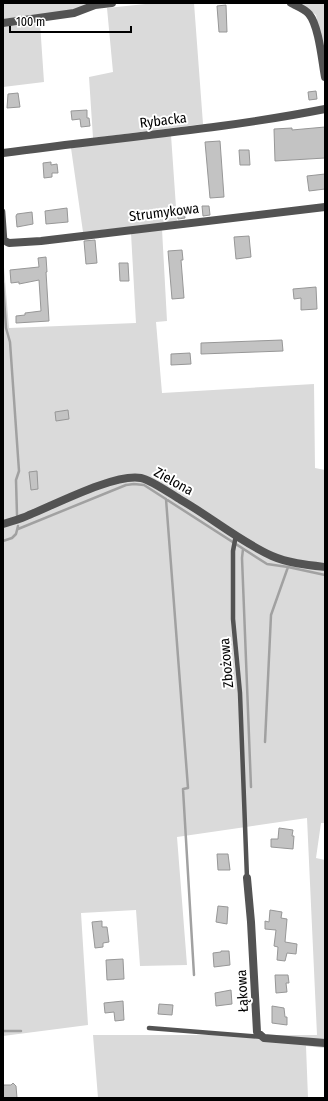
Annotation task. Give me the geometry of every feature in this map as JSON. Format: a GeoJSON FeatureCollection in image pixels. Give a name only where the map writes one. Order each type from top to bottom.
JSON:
{"type":"FeatureCollection","features":[{"type":"Feature","properties":{"kind":"street"},"geometry":{"type":"LineString","coordinates":[[3,23],[74,13],[95,5],[112,3]]}},
{"type":"Feature","properties":{"kind":"street"},"geometry":{"type":"LineString","coordinates":[[291,3],[302,8],[314,21],[325,77]]}},
{"type":"Feature","properties":{"kind":"street","name":"Rybacka"},"geometry":{"type":"LineString","coordinates":[[3,153],[292,116],[325,109]]}},
{"type":"Feature","properties":{"kind":"street","name":"Strumykowa"},"geometry":{"type":"LineString","coordinates":[[7,242],[41,241],[325,206]]}},
{"type":"Feature","properties":{"kind":"street","name":"Zielona"},"geometry":{"type":"LineString","coordinates":[[3,524],[28,516],[108,482],[122,479],[141,478],[190,505],[272,556],[291,562],[325,567]]}},
{"type":"Feature","properties":{"kind":"street","name":"Łąkowa"},"geometry":{"type":"LineString","coordinates":[[247,878],[257,1032],[264,1038]]}},
{"type":"Feature","properties":{"kind":"street"},"geometry":{"type":"LineString","coordinates":[[264,1038],[325,1043]]}},
{"type":"Feature","properties":{"kind":"lane"},"geometry":{"type":"LineString","coordinates":[[3,211],[5,239],[7,242]]}},
{"type":"Feature","properties":{"kind":"lane","name":"Zbożowa"},"geometry":{"type":"LineString","coordinates":[[236,535],[233,551],[233,619],[240,693],[247,878]]}},
{"type":"Feature","properties":{"kind":"lane"},"geometry":{"type":"LineString","coordinates":[[148,1028],[264,1038]]}},
{"type":"Feature","properties":{"kind":"shaded area"},"geometry":{"type":"Polygon","coordinates":[[[3,3],[91,3],[74,10],[3,19],[3,3]]]}},
{"type":"Feature","properties":{"kind":"shaded area"},"geometry":{"type":"Polygon","coordinates":[[[155,3],[194,3],[203,124],[93,138],[89,77],[113,72],[107,8],[155,3]]]}},
{"type":"Feature","properties":{"kind":"shaded area"},"geometry":{"type":"Polygon","coordinates":[[[300,3],[325,3],[325,62],[316,15],[300,3]]]}},
{"type":"Feature","properties":{"kind":"shaded area"},"geometry":{"type":"Polygon","coordinates":[[[40,23],[44,82],[3,87],[3,27],[40,23]]]}},
{"type":"Feature","properties":{"kind":"shaded area"},"geometry":{"type":"Polygon","coordinates":[[[171,135],[177,222],[83,232],[71,148],[171,135]]]}},
{"type":"Feature","properties":{"kind":"shaded area"},"geometry":{"type":"Polygon","coordinates":[[[162,229],[167,321],[156,322],[162,393],[314,384],[315,468],[325,470],[325,823],[321,823],[316,858],[325,860],[325,1048],[306,1046],[308,1098],[98,1098],[93,1035],[317,1035],[307,818],[177,837],[187,965],[140,966],[136,910],[81,913],[88,1025],[3,1036],[3,255],[9,328],[136,323],[131,233],[162,229]]]}},
{"type":"Feature","properties":{"kind":"building"},"geometry":{"type":"Polygon","coordinates":[[[226,5],[227,32],[219,32],[217,6],[226,5]]]}},
{"type":"Feature","properties":{"kind":"building"},"geometry":{"type":"Polygon","coordinates":[[[316,91],[317,99],[309,100],[308,92],[316,91]]]}},
{"type":"Feature","properties":{"kind":"building"},"geometry":{"type":"Polygon","coordinates":[[[18,93],[20,107],[7,108],[8,94],[18,93]]]}},
{"type":"Feature","properties":{"kind":"building"},"geometry":{"type":"Polygon","coordinates":[[[87,110],[87,118],[89,118],[90,126],[81,127],[80,119],[72,120],[71,111],[87,110]]]}},
{"type":"Feature","properties":{"kind":"building"},"geometry":{"type":"Polygon","coordinates":[[[325,127],[325,158],[275,161],[274,129],[292,128],[292,130],[325,127]]]}},
{"type":"Feature","properties":{"kind":"building"},"geometry":{"type":"Polygon","coordinates":[[[220,141],[224,197],[210,198],[205,142],[220,141]]]}},
{"type":"Feature","properties":{"kind":"building"},"geometry":{"type":"Polygon","coordinates":[[[239,150],[249,150],[250,165],[240,165],[239,150]]]}},
{"type":"Feature","properties":{"kind":"building"},"geometry":{"type":"Polygon","coordinates":[[[51,162],[51,165],[57,164],[58,173],[52,173],[52,177],[44,178],[43,163],[51,162]]]}},
{"type":"Feature","properties":{"kind":"building"},"geometry":{"type":"Polygon","coordinates":[[[325,174],[325,189],[309,191],[307,176],[325,174]]]}},
{"type":"Feature","properties":{"kind":"building"},"geometry":{"type":"Polygon","coordinates":[[[202,206],[209,206],[210,215],[203,216],[202,206]]]}},
{"type":"Feature","properties":{"kind":"building"},"geometry":{"type":"Polygon","coordinates":[[[67,208],[68,222],[46,224],[45,211],[67,208]]]}},
{"type":"Feature","properties":{"kind":"building"},"geometry":{"type":"Polygon","coordinates":[[[177,210],[184,210],[185,218],[178,219],[177,210]]]}},
{"type":"Feature","properties":{"kind":"building"},"geometry":{"type":"Polygon","coordinates":[[[32,212],[33,224],[17,227],[17,214],[32,212]]]}},
{"type":"Feature","properties":{"kind":"building"},"geometry":{"type":"Polygon","coordinates":[[[249,236],[251,257],[236,259],[234,237],[249,236]]]}},
{"type":"Feature","properties":{"kind":"building"},"geometry":{"type":"Polygon","coordinates":[[[95,240],[97,263],[86,264],[84,241],[95,240]]]}},
{"type":"Feature","properties":{"kind":"building"},"geometry":{"type":"Polygon","coordinates":[[[182,250],[183,260],[181,260],[184,298],[172,299],[168,251],[182,250]]]}},
{"type":"Feature","properties":{"kind":"building"},"geometry":{"type":"Polygon","coordinates":[[[46,257],[49,321],[16,323],[16,316],[41,311],[39,280],[19,284],[19,282],[11,283],[10,270],[39,267],[38,258],[46,257]]]}},
{"type":"Feature","properties":{"kind":"building"},"geometry":{"type":"Polygon","coordinates":[[[119,263],[128,263],[129,281],[120,281],[119,263]]]}},
{"type":"Feature","properties":{"kind":"building"},"geometry":{"type":"Polygon","coordinates":[[[316,287],[317,309],[301,310],[301,298],[294,299],[293,289],[316,287]]]}},
{"type":"Feature","properties":{"kind":"building"},"geometry":{"type":"Polygon","coordinates":[[[282,340],[283,351],[201,354],[201,343],[282,340]]]}},
{"type":"Feature","properties":{"kind":"building"},"geometry":{"type":"Polygon","coordinates":[[[190,353],[191,364],[171,365],[171,354],[190,353]]]}},
{"type":"Feature","properties":{"kind":"building"},"geometry":{"type":"Polygon","coordinates":[[[68,410],[69,419],[56,421],[55,412],[68,410]]]}},
{"type":"Feature","properties":{"kind":"building"},"geometry":{"type":"Polygon","coordinates":[[[37,471],[38,489],[31,490],[29,472],[37,471]]]}},
{"type":"Feature","properties":{"kind":"building"},"geometry":{"type":"Polygon","coordinates":[[[279,828],[293,830],[293,849],[271,847],[271,839],[278,839],[279,828]]]}},
{"type":"Feature","properties":{"kind":"building"},"geometry":{"type":"Polygon","coordinates":[[[217,854],[228,854],[230,870],[218,870],[217,854]]]}},
{"type":"Feature","properties":{"kind":"building"},"geometry":{"type":"Polygon","coordinates":[[[218,906],[228,907],[227,924],[216,922],[218,906]]]}},
{"type":"Feature","properties":{"kind":"building"},"geometry":{"type":"Polygon","coordinates":[[[270,910],[282,912],[281,918],[287,919],[285,942],[297,944],[296,954],[287,953],[285,961],[277,960],[278,947],[274,946],[276,930],[265,929],[265,921],[269,922],[270,910]]]}},
{"type":"Feature","properties":{"kind":"building"},"geometry":{"type":"Polygon","coordinates":[[[102,921],[102,927],[107,927],[109,942],[103,943],[103,947],[95,948],[92,922],[102,921]]]}},
{"type":"Feature","properties":{"kind":"building"},"geometry":{"type":"Polygon","coordinates":[[[229,951],[230,965],[214,967],[213,953],[229,951]]]}},
{"type":"Feature","properties":{"kind":"building"},"geometry":{"type":"Polygon","coordinates":[[[123,959],[124,979],[107,980],[106,960],[123,959]]]}},
{"type":"Feature","properties":{"kind":"building"},"geometry":{"type":"Polygon","coordinates":[[[275,975],[288,975],[289,983],[286,983],[287,992],[276,993],[275,975]]]}},
{"type":"Feature","properties":{"kind":"building"},"geometry":{"type":"Polygon","coordinates":[[[231,990],[232,1004],[216,1006],[215,993],[231,990]]]}},
{"type":"Feature","properties":{"kind":"building"},"geometry":{"type":"Polygon","coordinates":[[[123,1001],[124,1020],[115,1021],[114,1012],[105,1013],[104,1003],[123,1001]]]}},
{"type":"Feature","properties":{"kind":"building"},"geometry":{"type":"Polygon","coordinates":[[[159,1004],[173,1005],[172,1015],[158,1014],[159,1004]]]}},
{"type":"Feature","properties":{"kind":"building"},"geometry":{"type":"Polygon","coordinates":[[[272,1006],[284,1008],[285,1017],[287,1017],[287,1025],[272,1023],[272,1006]]]}},
{"type":"Feature","properties":{"kind":"building"},"geometry":{"type":"Polygon","coordinates":[[[13,1083],[16,1086],[17,1098],[3,1098],[4,1085],[11,1085],[13,1083]]]}},
{"type":"Feature","properties":{"kind":"waterway"},"geometry":{"type":"LineString","coordinates":[[3,283],[6,328],[10,342],[19,471],[16,480],[17,515]]}},
{"type":"Feature","properties":{"kind":"waterway"},"geometry":{"type":"LineString","coordinates":[[18,529],[126,485],[144,485],[267,564],[325,575]]}},
{"type":"Feature","properties":{"kind":"waterway"},"geometry":{"type":"LineString","coordinates":[[166,499],[188,788],[183,789],[194,975]]}},
{"type":"Feature","properties":{"kind":"waterway"},"geometry":{"type":"LineString","coordinates":[[3,541],[12,538],[16,534],[18,526]]}},
{"type":"Feature","properties":{"kind":"waterway"},"geometry":{"type":"LineString","coordinates":[[243,549],[242,558],[251,787]]}},
{"type":"Feature","properties":{"kind":"waterway"},"geometry":{"type":"LineString","coordinates":[[265,742],[271,615],[288,567]]}},
{"type":"Feature","properties":{"kind":"waterway"},"geometry":{"type":"LineString","coordinates":[[3,1031],[21,1031]]}}]}
